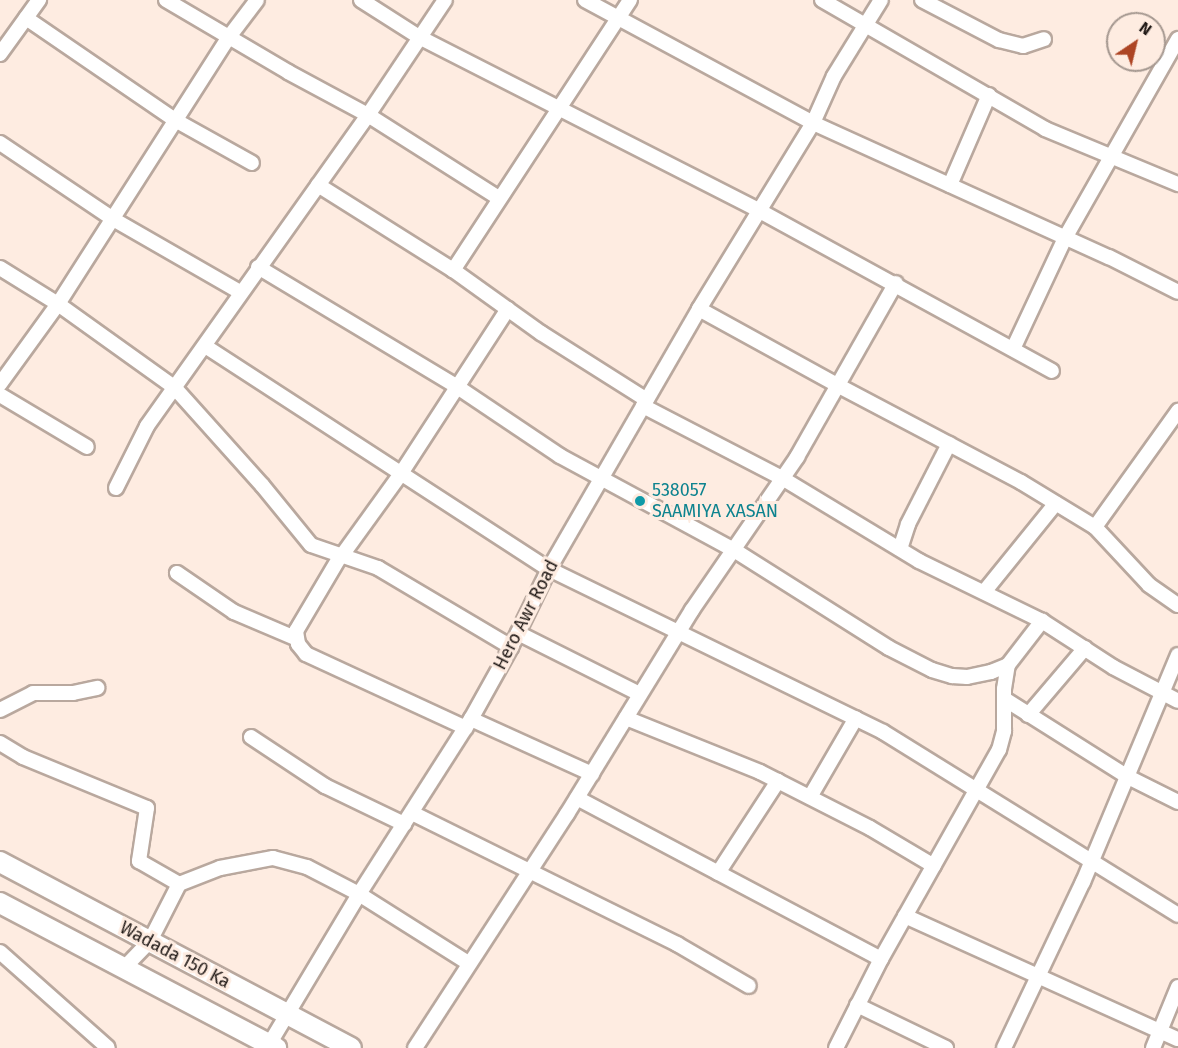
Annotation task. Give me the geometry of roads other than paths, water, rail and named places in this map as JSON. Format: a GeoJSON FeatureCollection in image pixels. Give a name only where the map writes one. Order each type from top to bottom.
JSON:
{"type":"FeatureCollection","features":[{"type":"Feature","properties":{"kind":"street"},"geometry":{"type":"LineString","coordinates":[[1,50],[39,0]]}},
{"type":"Feature","properties":{"kind":"street"},"geometry":{"type":"LineString","coordinates":[[166,0],[368,115],[499,198]]}},
{"type":"Feature","properties":{"kind":"street"},"geometry":{"type":"LineString","coordinates":[[0,384],[58,304],[229,36],[257,0]]}},
{"type":"Feature","properties":{"kind":"street"},"geometry":{"type":"LineString","coordinates":[[360,0],[419,37],[758,210],[896,283],[1052,371]]}},
{"type":"Feature","properties":{"kind":"street"},"geometry":{"type":"LineString","coordinates":[[116,488],[147,426],[205,346],[240,292],[368,115],[445,0]]}},
{"type":"Feature","properties":{"kind":"street"},"geometry":{"type":"LineString","coordinates":[[585,0],[813,123],[1159,280],[1178,292]]}},
{"type":"Feature","properties":{"kind":"street"},"geometry":{"type":"LineString","coordinates":[[453,270],[630,0]]}},
{"type":"Feature","properties":{"kind":"street"},"geometry":{"type":"LineString","coordinates":[[822,0],[1045,129],[1111,158],[1131,162],[1178,184]]}},
{"type":"Feature","properties":{"kind":"street","name":"Hero Awr Road"},"geometry":{"type":"LineString","coordinates":[[271,1047],[286,1014],[468,723],[511,647],[549,569],[699,309],[813,123],[834,76],[881,0]]}},
{"type":"Feature","properties":{"kind":"street"},"geometry":{"type":"LineString","coordinates":[[922,0],[999,40],[1023,46],[1044,39]]}},
{"type":"Feature","properties":{"kind":"street"},"geometry":{"type":"LineString","coordinates":[[26,18],[176,120],[252,163]]}},
{"type":"Feature","properties":{"kind":"street"},"geometry":{"type":"LineString","coordinates":[[1013,349],[1065,238],[1177,45]]}},
{"type":"Feature","properties":{"kind":"street"},"geometry":{"type":"LineString","coordinates":[[950,185],[988,95]]}},
{"type":"Feature","properties":{"kind":"street"},"geometry":{"type":"LineString","coordinates":[[0,143],[113,219],[240,292]]}},
{"type":"Feature","properties":{"kind":"street"},"geometry":{"type":"LineString","coordinates":[[318,185],[453,270],[645,403],[782,478],[900,549],[1042,621],[1162,694],[1178,701]]}},
{"type":"Feature","properties":{"kind":"street"},"geometry":{"type":"LineString","coordinates":[[258,267],[456,386],[560,456],[600,480],[734,550],[889,648],[932,670],[967,678],[1008,665]]}},
{"type":"Feature","properties":{"kind":"street"},"geometry":{"type":"LineString","coordinates":[[0,268],[58,304],[174,387],[262,484],[303,537],[320,550],[342,554],[378,568],[511,647]]}},
{"type":"Feature","properties":{"kind":"street"},"geometry":{"type":"LineString","coordinates":[[415,1048],[577,798],[677,634],[782,478],[839,386],[896,283]]}},
{"type":"Feature","properties":{"kind":"street"},"geometry":{"type":"LineString","coordinates":[[295,638],[296,631],[342,554],[400,474],[507,309]]}},
{"type":"Feature","properties":{"kind":"street"},"geometry":{"type":"LineString","coordinates":[[699,309],[949,444],[1095,527],[1149,585],[1178,605]]}},
{"type":"Feature","properties":{"kind":"street"},"geometry":{"type":"LineString","coordinates":[[205,346],[549,569],[677,634],[856,718],[978,790],[1091,863],[1178,915]]}},
{"type":"Feature","properties":{"kind":"street"},"geometry":{"type":"LineString","coordinates":[[0,395],[87,447]]}},
{"type":"Feature","properties":{"kind":"street"},"geometry":{"type":"LineString","coordinates":[[1095,527],[1173,428],[1178,411]]}},
{"type":"Feature","properties":{"kind":"street"},"geometry":{"type":"LineString","coordinates":[[900,549],[908,524],[949,444]]}},
{"type":"Feature","properties":{"kind":"street"},"geometry":{"type":"LineString","coordinates":[[984,592],[1056,503]]}},
{"type":"Feature","properties":{"kind":"street"},"geometry":{"type":"LineString","coordinates":[[177,573],[234,612],[295,638],[306,654],[592,774]]}},
{"type":"Feature","properties":{"kind":"street"},"geometry":{"type":"LineString","coordinates":[[836,1048],[881,959],[999,750],[1004,732],[1006,700],[1004,689],[1008,665],[1042,621]]}},
{"type":"Feature","properties":{"kind":"street"},"geometry":{"type":"LineString","coordinates":[[518,633],[640,694]]}},
{"type":"Feature","properties":{"kind":"street"},"geometry":{"type":"LineString","coordinates":[[1028,715],[1084,648]]}},
{"type":"Feature","properties":{"kind":"street"},"geometry":{"type":"LineString","coordinates":[[1004,1048],[1091,863],[1178,656]]}},
{"type":"Feature","properties":{"kind":"street"},"geometry":{"type":"LineString","coordinates":[[0,710],[33,693],[73,693],[97,688]]}},
{"type":"Feature","properties":{"kind":"street"},"geometry":{"type":"LineString","coordinates":[[1006,700],[1128,777],[1178,802]]}},
{"type":"Feature","properties":{"kind":"street"},"geometry":{"type":"LineString","coordinates":[[626,718],[778,781],[934,866]]}},
{"type":"Feature","properties":{"kind":"street"},"geometry":{"type":"LineString","coordinates":[[810,797],[856,718]]}},
{"type":"Feature","properties":{"kind":"street"},"geometry":{"type":"LineString","coordinates":[[250,737],[325,786],[408,818],[529,871],[677,944],[749,986]]}},
{"type":"Feature","properties":{"kind":"street"},"geometry":{"type":"LineString","coordinates":[[0,743],[23,757],[147,808],[139,861],[179,884]]}},
{"type":"Feature","properties":{"kind":"street"},"geometry":{"type":"LineString","coordinates":[[718,873],[778,781]]}},
{"type":"Feature","properties":{"kind":"street"},"geometry":{"type":"LineString","coordinates":[[577,798],[881,959]]}},
{"type":"Feature","properties":{"kind":"street"},"geometry":{"type":"LineString","coordinates":[[124,968],[150,941],[179,884],[220,868],[273,858],[307,867],[359,894],[468,963]]}},
{"type":"Feature","properties":{"kind":"street","name":"Wadada 150 Ka"},"geometry":{"type":"LineString","coordinates":[[0,862],[351,1048]]}},
{"type":"Feature","properties":{"kind":"street","name":"Wadada 150 Ka"},"geometry":{"type":"LineString","coordinates":[[0,903],[271,1047]]}},
{"type":"Feature","properties":{"kind":"street"},"geometry":{"type":"LineString","coordinates":[[905,916],[1178,1039]]}},
{"type":"Feature","properties":{"kind":"street"},"geometry":{"type":"LineString","coordinates":[[0,952],[108,1048]]}},
{"type":"Feature","properties":{"kind":"street"},"geometry":{"type":"LineString","coordinates":[[1153,1048],[1178,987]]}},
{"type":"Feature","properties":{"kind":"street"},"geometry":{"type":"LineString","coordinates":[[857,1005],[946,1048]]}},
{"type":"Feature","properties":{"kind":"place","name":"538057 SAAMIYA XASAN"},"geometry":{"type":"Point","coordinates":[640,501]}}]}
